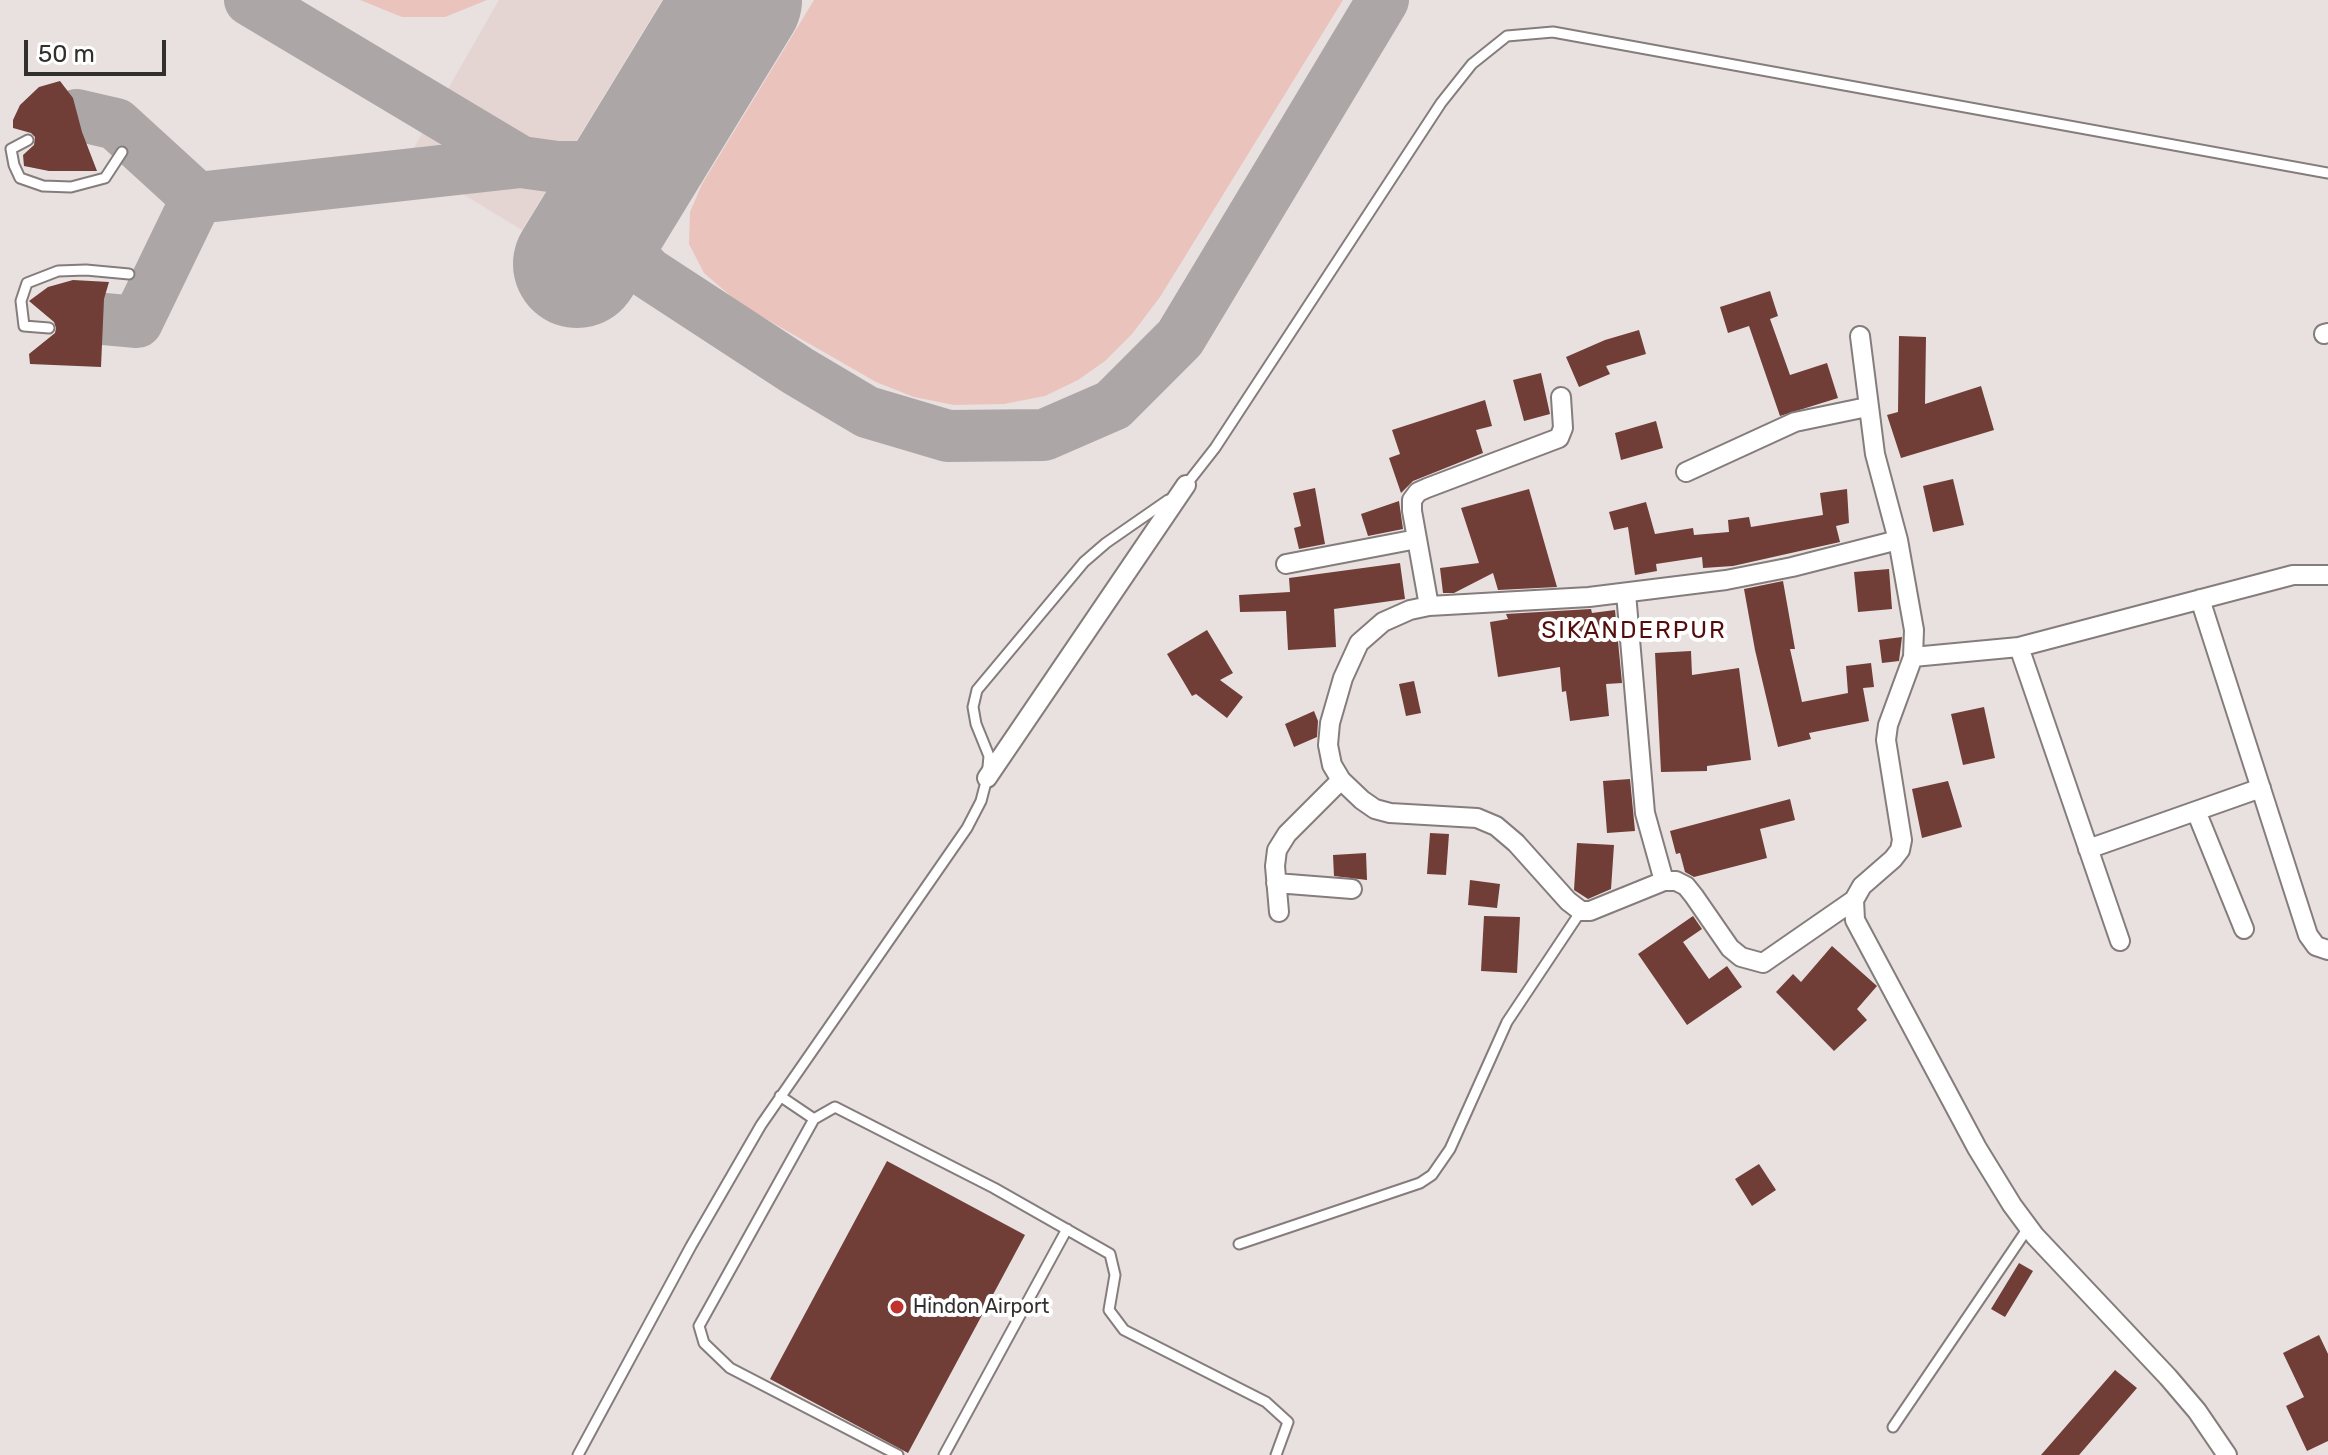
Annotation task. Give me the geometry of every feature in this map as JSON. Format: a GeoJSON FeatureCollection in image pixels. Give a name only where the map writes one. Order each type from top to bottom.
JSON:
{"type":"FeatureCollection","features":[{"type":"Feature","properties":{"kind":"street"},"geometry":{"type":"LineString","coordinates":[[1860,336],[1875,454],[1898,540],[1914,630],[1913,657],[1894,707],[1886,740],[1886,757],[1900,825],[1900,850],[1862,886],[1854,900],[1776,956],[1763,963],[1752,962],[1730,948],[1686,886],[1676,881],[1664,881],[1590,911],[1581,911],[1496,826],[1477,818],[1390,813],[1375,809],[1341,780],[1332,765],[1328,745],[1335,701],[1352,656],[1359,643],[1383,622],[1410,610],[1429,606],[1626,593],[1758,575],[1898,540]]}},
{"type":"Feature","properties":{"kind":"street"},"geometry":{"type":"LineString","coordinates":[[1429,606],[1412,500],[1418,492],[1559,438],[1563,428],[1561,397]]}},
{"type":"Feature","properties":{"kind":"street"},"geometry":{"type":"LineString","coordinates":[[1686,472],[1795,422],[1867,407]]}},
{"type":"Feature","properties":{"kind":"street"},"geometry":{"type":"LineString","coordinates":[[987,778],[1186,485]]}},
{"type":"Feature","properties":{"kind":"street"},"geometry":{"type":"LineString","coordinates":[[1286,564],[1417,539]]}},
{"type":"Feature","properties":{"kind":"street"},"geometry":{"type":"LineString","coordinates":[[1913,657],[2019,647],[2293,575],[2328,575]]}},
{"type":"Feature","properties":{"kind":"street"},"geometry":{"type":"LineString","coordinates":[[1626,593],[1645,813],[1664,881]]}},
{"type":"Feature","properties":{"kind":"street"},"geometry":{"type":"LineString","coordinates":[[2200,599],[2308,935],[2316,946],[2328,950]]}},
{"type":"Feature","properties":{"kind":"street"},"geometry":{"type":"LineString","coordinates":[[2019,647],[2120,941]]}},
{"type":"Feature","properties":{"kind":"street"},"geometry":{"type":"LineString","coordinates":[[1279,912],[1277,850],[1287,834],[1341,780]]}},
{"type":"Feature","properties":{"kind":"street"},"geometry":{"type":"LineString","coordinates":[[2088,849],[2261,788]]}},
{"type":"Feature","properties":{"kind":"street"},"geometry":{"type":"LineString","coordinates":[[2196,811],[2244,929]]}},
{"type":"Feature","properties":{"kind":"street"},"geometry":{"type":"LineString","coordinates":[[1276,883],[1352,889]]}},
{"type":"Feature","properties":{"kind":"street"},"geometry":{"type":"LineString","coordinates":[[1854,900],[1855,920],[1860,932],[1977,1148],[2028,1228],[2168,1377],[2197,1411],[2227,1455]]}},
{"type":"Feature","properties":{"kind":"lane"},"geometry":{"type":"LineString","coordinates":[[578,1455],[691,1246],[761,1125],[967,828],[981,801],[989,756],[976,724],[973,707],[977,690],[1084,562],[1186,485],[1215,448],[1441,103],[1472,64],[1507,36],[1553,32],[2327,171]]}},
{"type":"Feature","properties":{"kind":"lane"},"geometry":{"type":"LineString","coordinates":[[28,140],[11,149],[14,165],[20,178],[43,186],[71,187],[105,178],[122,152]]}},
{"type":"Feature","properties":{"kind":"lane"},"geometry":{"type":"LineString","coordinates":[[49,328],[24,326],[21,301],[27,283],[58,271],[129,274]]}},
{"type":"Feature","properties":{"kind":"lane"},"geometry":{"type":"LineString","coordinates":[[1239,1244],[1420,1183],[1432,1175],[1450,1149],[1507,1022],[1581,911]]}},
{"type":"Feature","properties":{"kind":"lane"},"geometry":{"type":"LineString","coordinates":[[780,1096],[814,1119]]}},
{"type":"Feature","properties":{"kind":"lane"},"geometry":{"type":"LineString","coordinates":[[898,1455],[730,1368],[704,1343],[699,1326],[814,1119],[835,1107],[994,1188],[1110,1254],[1115,1275],[1109,1310],[1124,1330],[1266,1402],[1288,1422],[1276,1455]]}},
{"type":"Feature","properties":{"kind":"lane"},"geometry":{"type":"LineString","coordinates":[[1893,1427],[2028,1228]]}},
{"type":"Feature","properties":{"kind":"lane"},"geometry":{"type":"LineString","coordinates":[[944,1455],[1067,1229]]}},
{"type":"Feature","properties":{"kind":"shaded area"},"geometry":{"type":"Polygon","coordinates":[[[360,0],[487,0],[445,17],[402,17],[360,0]]]}},
{"type":"Feature","properties":{"kind":"shaded area"},"geometry":{"type":"Polygon","coordinates":[[[499,0],[662,0],[522,230],[407,160],[499,0]]]}},
{"type":"Feature","properties":{"kind":"shaded area"},"geometry":{"type":"Polygon","coordinates":[[[814,0],[1343,0],[1160,297],[1132,334],[1105,361],[1078,380],[1045,396],[1004,404],[954,405],[914,397],[876,382],[740,304],[704,273],[689,244],[690,212],[702,184],[814,0]]]}},
{"type":"Feature","properties":{"kind":"building"},"geometry":{"type":"Polygon","coordinates":[[[60,81],[73,98],[97,171],[49,171],[24,166],[23,155],[34,145],[35,137],[13,128],[13,120],[20,105],[39,87],[60,81]]]}},
{"type":"Feature","properties":{"kind":"building"},"geometry":{"type":"Polygon","coordinates":[[[73,280],[109,282],[104,299],[101,367],[30,364],[29,354],[55,333],[56,328],[54,322],[29,301],[48,287],[73,280]]]}},
{"type":"Feature","properties":{"kind":"building"},"geometry":{"type":"Polygon","coordinates":[[[1770,291],[1778,316],[1770,319],[1790,375],[1827,363],[1838,398],[1780,416],[1749,326],[1728,333],[1720,307],[1770,291]]]}},
{"type":"Feature","properties":{"kind":"building"},"geometry":{"type":"Polygon","coordinates":[[[1639,330],[1646,354],[1606,366],[1610,374],[1579,387],[1566,357],[1605,340],[1639,330]]]}},
{"type":"Feature","properties":{"kind":"building"},"geometry":{"type":"Polygon","coordinates":[[[1899,336],[1926,337],[1925,404],[1981,386],[1994,430],[1901,458],[1887,415],[1898,412],[1899,336]]]}},
{"type":"Feature","properties":{"kind":"building"},"geometry":{"type":"Polygon","coordinates":[[[1541,373],[1550,414],[1524,421],[1513,380],[1541,373]]]}},
{"type":"Feature","properties":{"kind":"building"},"geometry":{"type":"Polygon","coordinates":[[[1485,400],[1492,426],[1476,430],[1483,453],[1413,481],[1401,493],[1389,458],[1400,454],[1392,430],[1485,400]]]}},
{"type":"Feature","properties":{"kind":"building"},"geometry":{"type":"Polygon","coordinates":[[[1656,421],[1663,448],[1621,460],[1615,433],[1656,421]]]}},
{"type":"Feature","properties":{"kind":"building"},"geometry":{"type":"Polygon","coordinates":[[[1953,479],[1964,525],[1933,532],[1923,486],[1953,479]]]}},
{"type":"Feature","properties":{"kind":"building"},"geometry":{"type":"Polygon","coordinates":[[[1315,488],[1325,544],[1299,549],[1294,528],[1301,526],[1293,493],[1315,488]]]}},
{"type":"Feature","properties":{"kind":"building"},"geometry":{"type":"Polygon","coordinates":[[[1529,489],[1557,587],[1498,590],[1493,573],[1454,593],[1443,593],[1440,568],[1479,563],[1461,508],[1529,489]]]}},
{"type":"Feature","properties":{"kind":"building"},"geometry":{"type":"Polygon","coordinates":[[[1847,489],[1849,523],[1836,526],[1840,542],[1733,566],[1703,568],[1702,557],[1656,564],[1657,571],[1635,575],[1628,527],[1614,530],[1609,512],[1646,502],[1655,534],[1693,528],[1694,535],[1729,532],[1728,520],[1749,517],[1751,527],[1823,515],[1820,493],[1847,489]]]}},
{"type":"Feature","properties":{"kind":"building"},"geometry":{"type":"Polygon","coordinates":[[[1399,501],[1403,529],[1368,536],[1361,514],[1399,501]]]}},
{"type":"Feature","properties":{"kind":"building"},"geometry":{"type":"Polygon","coordinates":[[[1400,563],[1405,599],[1334,609],[1336,647],[1288,650],[1286,611],[1240,612],[1239,595],[1290,592],[1289,578],[1400,563]]]}},
{"type":"Feature","properties":{"kind":"building"},"geometry":{"type":"Polygon","coordinates":[[[1889,569],[1892,609],[1858,612],[1854,572],[1889,569]]]}},
{"type":"Feature","properties":{"kind":"building"},"geometry":{"type":"Polygon","coordinates":[[[1783,581],[1795,649],[1790,649],[1802,702],[1848,693],[1846,666],[1871,663],[1874,687],[1863,688],[1869,721],[1809,733],[1811,739],[1778,747],[1744,589],[1783,581]]]}},
{"type":"Feature","properties":{"kind":"building"},"geometry":{"type":"Polygon","coordinates":[[[1591,609],[1592,613],[1615,610],[1622,683],[1606,684],[1609,716],[1570,721],[1566,691],[1562,692],[1560,667],[1498,677],[1490,622],[1508,619],[1506,614],[1591,609]]]}},
{"type":"Feature","properties":{"kind":"building"},"geometry":{"type":"Polygon","coordinates":[[[1207,630],[1233,673],[1220,680],[1243,697],[1227,718],[1196,694],[1192,696],[1167,654],[1207,630]]]}},
{"type":"Feature","properties":{"kind":"building"},"geometry":{"type":"Polygon","coordinates":[[[1902,637],[1899,661],[1882,663],[1879,640],[1902,637]]]}},
{"type":"Feature","properties":{"kind":"building"},"geometry":{"type":"Polygon","coordinates":[[[1691,651],[1692,675],[1739,668],[1751,760],[1707,766],[1707,771],[1661,772],[1655,653],[1691,651]]]}},
{"type":"Feature","properties":{"kind":"building"},"geometry":{"type":"Polygon","coordinates":[[[1414,681],[1421,713],[1406,716],[1399,684],[1414,681]]]}},
{"type":"Feature","properties":{"kind":"building"},"geometry":{"type":"Polygon","coordinates":[[[1984,707],[1995,758],[1963,765],[1951,714],[1984,707]]]}},
{"type":"Feature","properties":{"kind":"building"},"geometry":{"type":"Polygon","coordinates":[[[1314,711],[1318,721],[1317,737],[1294,747],[1285,724],[1314,711]]]}},
{"type":"Feature","properties":{"kind":"building"},"geometry":{"type":"Polygon","coordinates":[[[1630,779],[1635,831],[1607,833],[1603,781],[1630,779]]]}},
{"type":"Feature","properties":{"kind":"building"},"geometry":{"type":"Polygon","coordinates":[[[1948,781],[1962,827],[1922,838],[1912,789],[1948,781]]]}},
{"type":"Feature","properties":{"kind":"building"},"geometry":{"type":"Polygon","coordinates":[[[1790,799],[1795,820],[1760,829],[1767,858],[1694,877],[1685,872],[1670,831],[1790,799]]]}},
{"type":"Feature","properties":{"kind":"building"},"geometry":{"type":"Polygon","coordinates":[[[1430,833],[1449,834],[1446,875],[1427,874],[1430,833]]]}},
{"type":"Feature","properties":{"kind":"building"},"geometry":{"type":"Polygon","coordinates":[[[1577,843],[1614,845],[1611,889],[1588,899],[1574,890],[1577,843]]]}},
{"type":"Feature","properties":{"kind":"building"},"geometry":{"type":"Polygon","coordinates":[[[1366,853],[1367,880],[1334,876],[1333,855],[1366,853]]]}},
{"type":"Feature","properties":{"kind":"building"},"geometry":{"type":"Polygon","coordinates":[[[1470,880],[1500,884],[1497,908],[1468,905],[1470,880]]]}},
{"type":"Feature","properties":{"kind":"building"},"geometry":{"type":"Polygon","coordinates":[[[1484,916],[1520,917],[1517,973],[1481,971],[1484,916]]]}},
{"type":"Feature","properties":{"kind":"building"},"geometry":{"type":"Polygon","coordinates":[[[1693,916],[1702,929],[1683,942],[1709,979],[1727,966],[1742,987],[1687,1025],[1638,954],[1693,916]]]}},
{"type":"Feature","properties":{"kind":"building"},"geometry":{"type":"Polygon","coordinates":[[[1832,946],[1877,986],[1857,1009],[1867,1020],[1834,1051],[1776,992],[1793,974],[1801,982],[1832,946]]]}},
{"type":"Feature","properties":{"kind":"building","name":"Hindon Airport"},"geometry":{"type":"Polygon","coordinates":[[[887,1161],[1025,1235],[908,1453],[770,1379],[887,1161]]]}},
{"type":"Feature","properties":{"kind":"building"},"geometry":{"type":"Polygon","coordinates":[[[1759,1164],[1776,1190],[1752,1206],[1735,1179],[1759,1164]]]}},
{"type":"Feature","properties":{"kind":"building"},"geometry":{"type":"Polygon","coordinates":[[[2019,1263],[2033,1271],[2005,1317],[1991,1309],[2019,1263]]]}},
{"type":"Feature","properties":{"kind":"building"},"geometry":{"type":"Polygon","coordinates":[[[2319,1335],[2328,1354],[2328,1441],[2307,1451],[2286,1406],[2304,1397],[2283,1353],[2319,1335]]]}},
{"type":"Feature","properties":{"kind":"building"},"geometry":{"type":"Polygon","coordinates":[[[2115,1370],[2137,1388],[2079,1455],[2041,1455],[2115,1370]]]}},
{"type":"Feature","properties":{"kind":"taxiway"},"geometry":{"type":"LineString","coordinates":[[250,0],[521,162],[587,167],[614,158],[644,138],[673,107]]}},
{"type":"Feature","properties":{"kind":"taxiway"},"geometry":{"type":"LineString","coordinates":[[634,172],[624,201],[623,229],[630,255],[648,273],[798,371],[867,412],[948,436],[1044,435],[1113,405],[1180,338],[1383,0]]}},
{"type":"Feature","properties":{"kind":"taxiway"},"geometry":{"type":"LineString","coordinates":[[77,115],[116,124],[197,198],[521,162]]}},
{"type":"Feature","properties":{"kind":"taxiway"},"geometry":{"type":"LineString","coordinates":[[104,319],[137,322],[197,198]]}},
{"type":"Feature","properties":{"kind":"runway"},"geometry":{"type":"LineString","coordinates":[[577,264],[738,0]]}},
{"type":"Feature","properties":{"kind":"place","name":"Hindon Airport"},"geometry":{"type":"Point","coordinates":[897,1307]}},
{"type":"Feature","properties":{"kind":"district","name":"SIKANDERPUR"},"geometry":{"type":"Point","coordinates":[1634,631]}}]}
